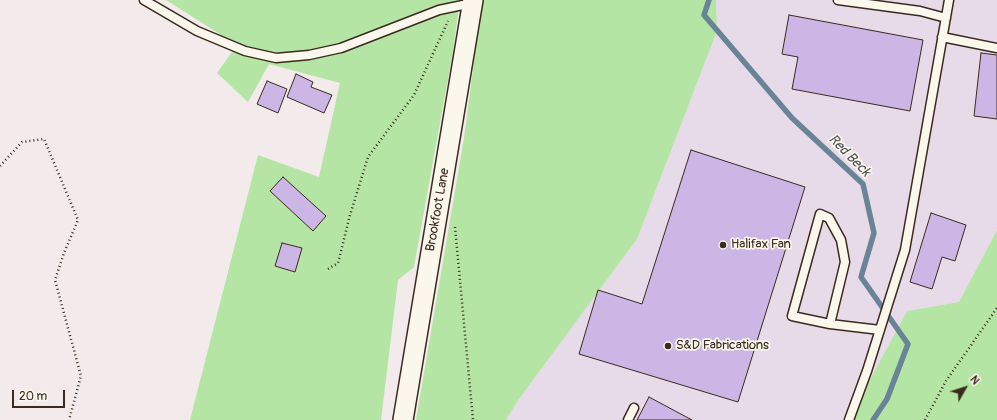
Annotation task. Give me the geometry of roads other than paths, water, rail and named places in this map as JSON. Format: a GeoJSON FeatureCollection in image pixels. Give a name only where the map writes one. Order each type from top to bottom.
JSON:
{"type":"FeatureCollection","features":[{"type":"Feature","properties":{"kind":"street","name":"Brookfoot Lane"},"geometry":{"type":"LineString","coordinates":[[403,420],[467,3]]}},
{"type":"Feature","properties":{"kind":"lane"},"geometry":{"type":"LineString","coordinates":[[144,0],[197,31],[245,51],[276,58],[309,55],[341,48],[439,10],[467,3]]}},
{"type":"Feature","properties":{"kind":"lane"},"geometry":{"type":"LineString","coordinates":[[838,0],[920,11],[946,18]]}},
{"type":"Feature","properties":{"kind":"lane"},"geometry":{"type":"LineString","coordinates":[[849,420],[867,371],[905,250],[942,37],[950,0]]}},
{"type":"Feature","properties":{"kind":"lane"},"geometry":{"type":"LineString","coordinates":[[942,37],[997,48]]}},
{"type":"Feature","properties":{"kind":"lane"},"geometry":{"type":"LineString","coordinates":[[830,324],[845,262],[842,240],[829,218],[820,214],[792,316],[830,324],[881,328]]}},
{"type":"Feature","properties":{"kind":"lane"},"geometry":{"type":"LineString","coordinates":[[628,420],[634,408]]}},
{"type":"Feature","properties":{"kind":"waterway","name":"Red Beck"},"geometry":{"type":"LineString","coordinates":[[709,0],[704,15],[792,118],[863,184],[874,233],[861,277],[908,344],[887,399],[873,420]]}},
{"type":"Feature","properties":{"kind":"place","name":"Halifax Fan"},"geometry":{"type":"Point","coordinates":[723,245]}},
{"type":"Feature","properties":{"kind":"place","name":"S&D Fabrications"},"geometry":{"type":"Point","coordinates":[668,346]}}]}
